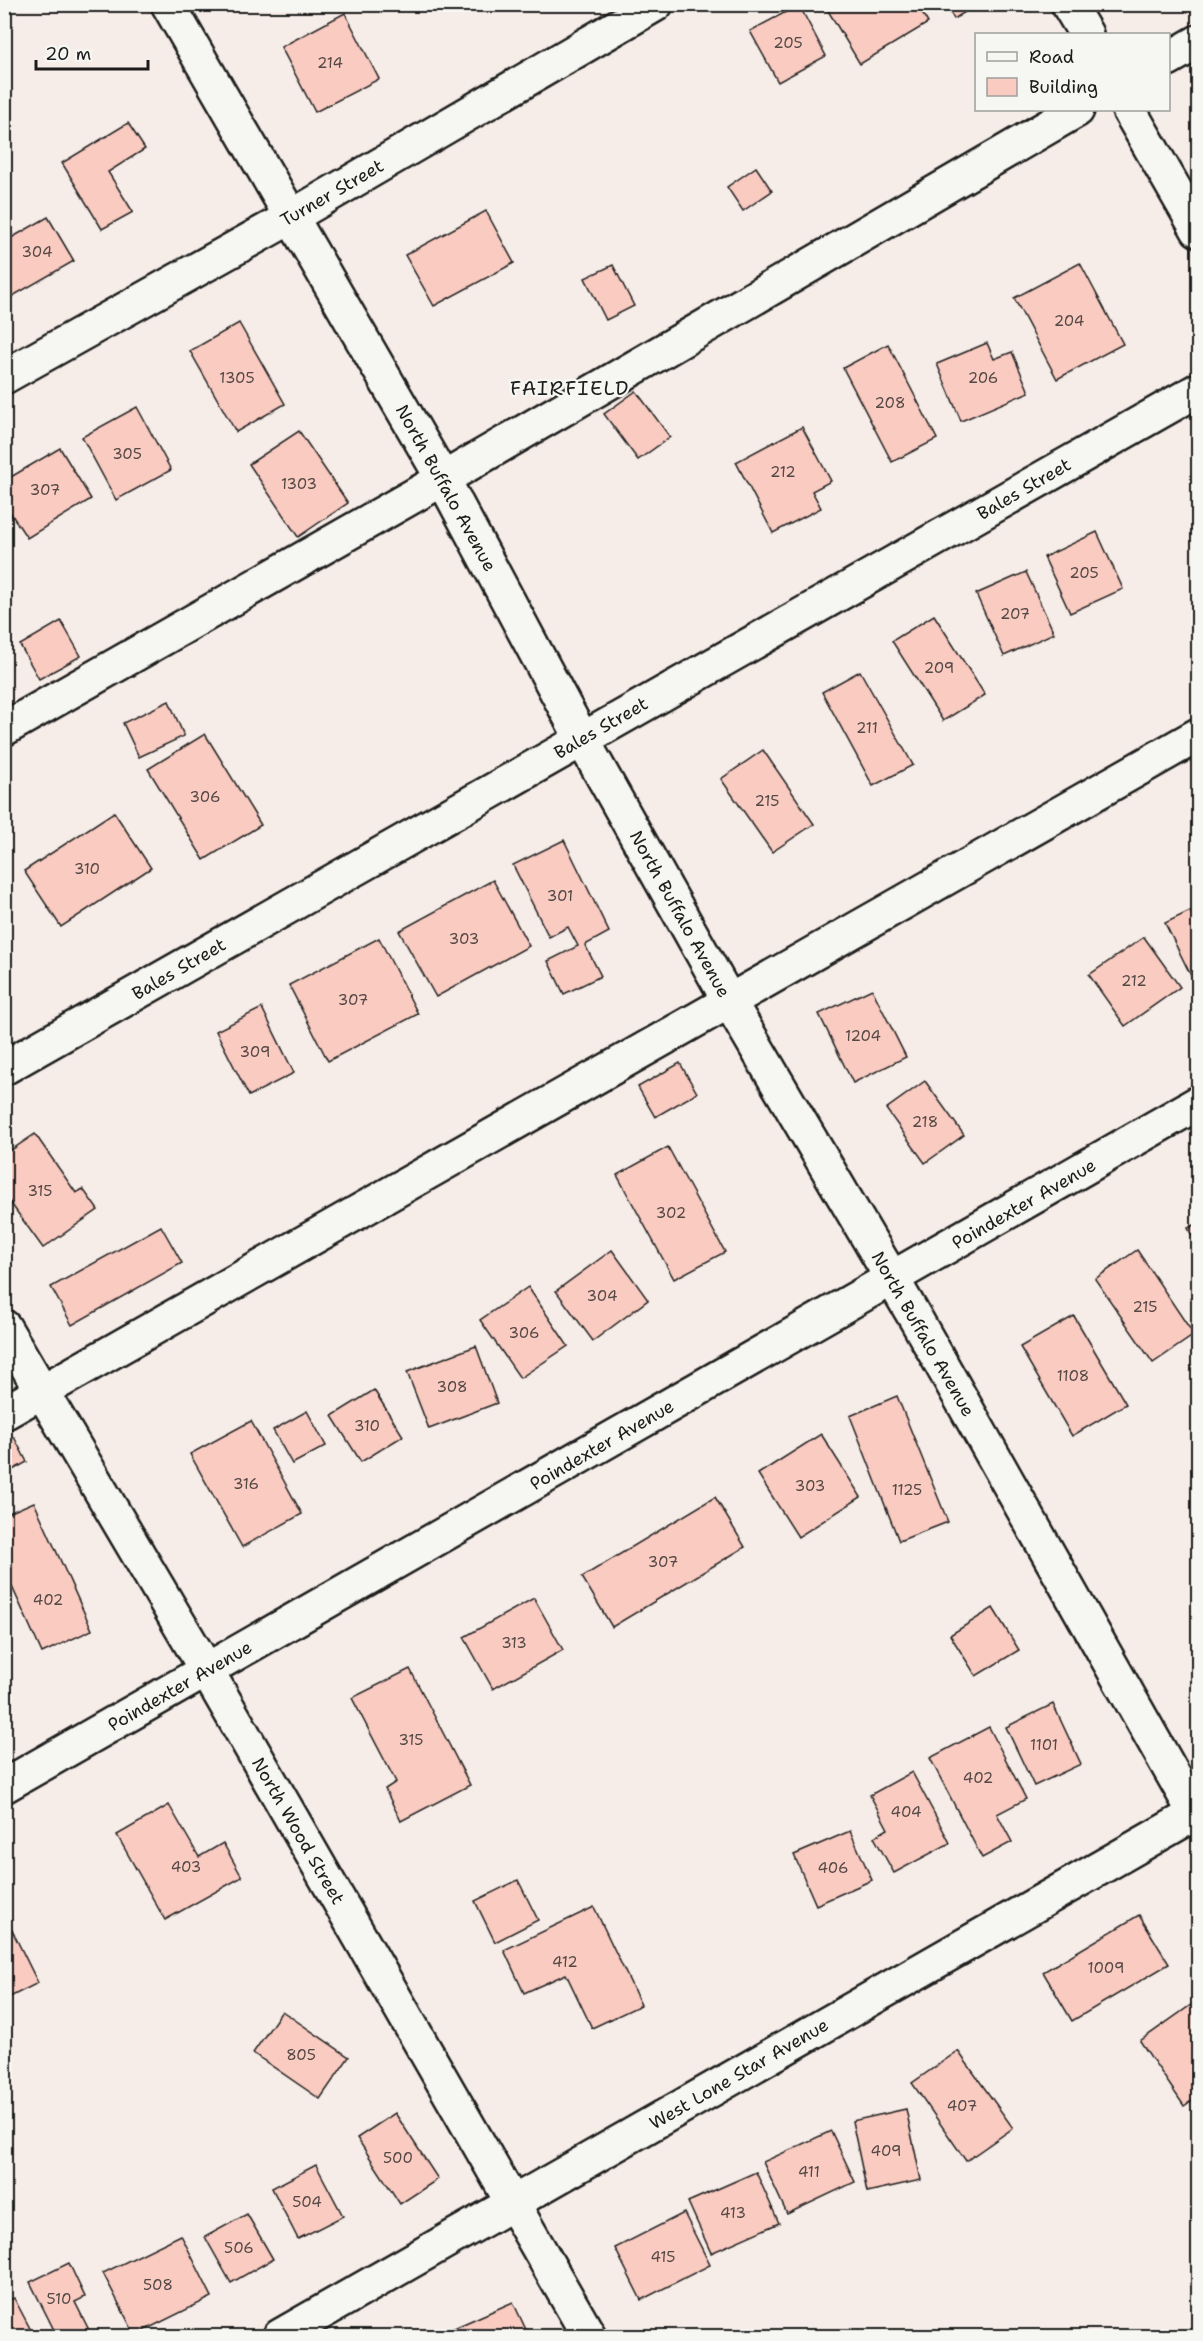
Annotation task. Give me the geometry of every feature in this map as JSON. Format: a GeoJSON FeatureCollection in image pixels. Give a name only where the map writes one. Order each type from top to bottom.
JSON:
{"type":"FeatureCollection","features":[{"type":"Feature","properties":{"kind":"street","name":"North Buffalo Avenue"},"geometry":{"type":"LineString","coordinates":[[168,4],[443,479],[582,739],[729,1001],[892,1280],[1197,1815]]}},
{"type":"Feature","properties":{"kind":"street","name":"Turner Street"},"geometry":{"type":"LineString","coordinates":[[4,378],[291,217],[656,4]]}},
{"type":"Feature","properties":{"kind":"street"},"geometry":{"type":"LineString","coordinates":[[1068,4],[1085,33]]}},
{"type":"Feature","properties":{"kind":"street"},"geometry":{"type":"LineString","coordinates":[[1170,57],[1198,42]]}},
{"type":"Feature","properties":{"kind":"street"},"geometry":{"type":"LineString","coordinates":[[4,729],[443,479],[1075,111]]}},
{"type":"Feature","properties":{"kind":"street"},"geometry":{"type":"LineString","coordinates":[[1130,111],[1198,230]]}},
{"type":"Feature","properties":{"kind":"street","name":"Bales Street"},"geometry":{"type":"LineString","coordinates":[[4,1068],[1198,390]]}},
{"type":"Feature","properties":{"kind":"street"},"geometry":{"type":"LineString","coordinates":[[4,1413],[1198,735]]}},
{"type":"Feature","properties":{"kind":"street","name":"Poindexter Avenue"},"geometry":{"type":"LineString","coordinates":[[4,1786],[1198,1103]]}},
{"type":"Feature","properties":{"kind":"street","name":"North Wood Street"},"geometry":{"type":"LineString","coordinates":[[4,1327],[207,1671],[589,2337]]}},
{"type":"Feature","properties":{"kind":"street","name":"West Lone Star Avenue"},"geometry":{"type":"LineString","coordinates":[[280,2337],[1197,1815]]}},
{"type":"Feature","properties":{"kind":"building"},"geometry":{"type":"Polygon","coordinates":[[[824,4],[917,4],[928,23],[860,64],[824,4]]]}},
{"type":"Feature","properties":{"kind":"building"},"geometry":{"type":"Polygon","coordinates":[[[945,4],[978,4],[954,19],[945,4]]]}},
{"type":"Feature","properties":{"kind":"building"},"geometry":{"type":"Polygon","coordinates":[[[799,5],[826,56],[778,82],[750,31],[799,5]]]}},
{"type":"Feature","properties":{"kind":"building"},"geometry":{"type":"Polygon","coordinates":[[[345,13],[379,79],[315,112],[281,47],[345,13]]]}},
{"type":"Feature","properties":{"kind":"building"},"geometry":{"type":"Polygon","coordinates":[[[128,123],[145,149],[108,172],[133,212],[102,229],[62,163],[128,123]]]}},
{"type":"Feature","properties":{"kind":"building"},"geometry":{"type":"Polygon","coordinates":[[[756,167],[772,191],[743,211],[727,187],[756,167]]]}},
{"type":"Feature","properties":{"kind":"building"},"geometry":{"type":"Polygon","coordinates":[[[486,211],[514,263],[434,306],[405,255],[486,211]]]}},
{"type":"Feature","properties":{"kind":"building"},"geometry":{"type":"Polygon","coordinates":[[[48,217],[74,261],[4,301],[4,242],[48,217]]]}},
{"type":"Feature","properties":{"kind":"building"},"geometry":{"type":"Polygon","coordinates":[[[1080,263],[1123,344],[1057,379],[1014,298],[1080,263]]]}},
{"type":"Feature","properties":{"kind":"building"},"geometry":{"type":"Polygon","coordinates":[[[613,265],[634,306],[606,320],[585,278],[613,265]]]}},
{"type":"Feature","properties":{"kind":"building"},"geometry":{"type":"Polygon","coordinates":[[[239,323],[285,404],[236,432],[190,351],[239,323]]]}},
{"type":"Feature","properties":{"kind":"building"},"geometry":{"type":"Polygon","coordinates":[[[987,343],[994,359],[1012,352],[1029,392],[961,421],[937,364],[987,343]]]}},
{"type":"Feature","properties":{"kind":"building"},"geometry":{"type":"Polygon","coordinates":[[[888,344],[937,439],[892,462],[843,368],[888,344]]]}},
{"type":"Feature","properties":{"kind":"building"},"geometry":{"type":"Polygon","coordinates":[[[636,391],[670,437],[638,460],[604,414],[636,391]]]}},
{"type":"Feature","properties":{"kind":"building"},"geometry":{"type":"Polygon","coordinates":[[[137,407],[171,470],[116,500],[82,437],[137,407]]]}},
{"type":"Feature","properties":{"kind":"building"},"geometry":{"type":"Polygon","coordinates":[[[802,427],[831,481],[812,491],[821,508],[773,533],[736,462],[802,427]]]}},
{"type":"Feature","properties":{"kind":"building"},"geometry":{"type":"Polygon","coordinates":[[[299,431],[348,503],[298,537],[249,464],[299,431]]]}},
{"type":"Feature","properties":{"kind":"building"},"geometry":{"type":"Polygon","coordinates":[[[60,448],[91,499],[27,538],[4,503],[4,481],[60,448]]]}},
{"type":"Feature","properties":{"kind":"building"},"geometry":{"type":"Polygon","coordinates":[[[1097,532],[1123,589],[1070,613],[1044,557],[1097,532]]]}},
{"type":"Feature","properties":{"kind":"building"},"geometry":{"type":"Polygon","coordinates":[[[1026,572],[1054,633],[1004,656],[976,594],[1026,572]]]}},
{"type":"Feature","properties":{"kind":"building"},"geometry":{"type":"Polygon","coordinates":[[[934,615],[985,695],[943,721],[892,641],[934,615]]]}},
{"type":"Feature","properties":{"kind":"building"},"geometry":{"type":"Polygon","coordinates":[[[61,621],[81,656],[39,679],[20,645],[61,621]]]}},
{"type":"Feature","properties":{"kind":"building"},"geometry":{"type":"Polygon","coordinates":[[[860,671],[913,765],[873,786],[822,692],[860,671]]]}},
{"type":"Feature","properties":{"kind":"building"},"geometry":{"type":"Polygon","coordinates":[[[169,701],[184,736],[139,757],[123,723],[169,701]]]}},
{"type":"Feature","properties":{"kind":"building"},"geometry":{"type":"Polygon","coordinates":[[[205,734],[261,825],[204,860],[148,769],[205,734]]]}},
{"type":"Feature","properties":{"kind":"building"},"geometry":{"type":"Polygon","coordinates":[[[763,750],[814,824],[772,852],[721,779],[763,750]]]}},
{"type":"Feature","properties":{"kind":"building"},"geometry":{"type":"Polygon","coordinates":[[[114,812],[151,868],[61,927],[24,871],[114,812]]]}},
{"type":"Feature","properties":{"kind":"building"},"geometry":{"type":"Polygon","coordinates":[[[564,840],[609,932],[585,945],[601,976],[564,994],[548,961],[578,946],[568,927],[549,937],[513,865],[564,840]]]}},
{"type":"Feature","properties":{"kind":"building"},"geometry":{"type":"Polygon","coordinates":[[[493,880],[529,946],[436,997],[399,931],[493,880]]]}},
{"type":"Feature","properties":{"kind":"building"},"geometry":{"type":"Polygon","coordinates":[[[1190,911],[1195,922],[1198,920],[1198,990],[1165,923],[1190,911]]]}},
{"type":"Feature","properties":{"kind":"building"},"geometry":{"type":"Polygon","coordinates":[[[1144,937],[1180,987],[1125,1026],[1089,975],[1144,937]]]}},
{"type":"Feature","properties":{"kind":"building"},"geometry":{"type":"Polygon","coordinates":[[[379,938],[418,1014],[328,1061],[289,985],[379,938]]]}},
{"type":"Feature","properties":{"kind":"building"},"geometry":{"type":"Polygon","coordinates":[[[872,989],[906,1057],[853,1083],[819,1014],[872,989]]]}},
{"type":"Feature","properties":{"kind":"building"},"geometry":{"type":"Polygon","coordinates":[[[262,1008],[294,1073],[249,1096],[216,1031],[262,1008]]]}},
{"type":"Feature","properties":{"kind":"building"},"geometry":{"type":"Polygon","coordinates":[[[680,1063],[697,1093],[655,1117],[638,1087],[680,1063]]]}},
{"type":"Feature","properties":{"kind":"building"},"geometry":{"type":"Polygon","coordinates":[[[925,1081],[964,1135],[925,1163],[886,1109],[925,1081]]]}},
{"type":"Feature","properties":{"kind":"building"},"geometry":{"type":"Polygon","coordinates":[[[35,1134],[76,1193],[83,1189],[98,1210],[43,1248],[4,1194],[4,1155],[35,1134]]]}},
{"type":"Feature","properties":{"kind":"building"},"geometry":{"type":"Polygon","coordinates":[[[668,1147],[725,1252],[674,1279],[617,1175],[668,1147]]]}},
{"type":"Feature","properties":{"kind":"building"},"geometry":{"type":"Polygon","coordinates":[[[1198,1223],[1198,1248],[1188,1228],[1198,1223]]]}},
{"type":"Feature","properties":{"kind":"building"},"geometry":{"type":"Polygon","coordinates":[[[161,1226],[182,1263],[72,1325],[51,1287],[161,1226]]]}},
{"type":"Feature","properties":{"kind":"building"},"geometry":{"type":"Polygon","coordinates":[[[612,1250],[648,1300],[593,1341],[556,1291],[612,1250]]]}},
{"type":"Feature","properties":{"kind":"building"},"geometry":{"type":"Polygon","coordinates":[[[1137,1250],[1194,1335],[1153,1363],[1095,1279],[1137,1250]]]}},
{"type":"Feature","properties":{"kind":"building"},"geometry":{"type":"Polygon","coordinates":[[[528,1287],[568,1346],[520,1378],[480,1320],[528,1287]]]}},
{"type":"Feature","properties":{"kind":"building"},"geometry":{"type":"Polygon","coordinates":[[[1074,1316],[1126,1404],[1072,1436],[1020,1347],[1074,1316]]]}},
{"type":"Feature","properties":{"kind":"building"},"geometry":{"type":"Polygon","coordinates":[[[476,1346],[497,1403],[429,1429],[407,1372],[476,1346]]]}},
{"type":"Feature","properties":{"kind":"building"},"geometry":{"type":"Polygon","coordinates":[[[374,1390],[403,1436],[361,1462],[332,1416],[374,1390]]]}},
{"type":"Feature","properties":{"kind":"building"},"geometry":{"type":"Polygon","coordinates":[[[897,1396],[948,1522],[899,1541],[850,1416],[897,1396]]]}},
{"type":"Feature","properties":{"kind":"building"},"geometry":{"type":"Polygon","coordinates":[[[307,1411],[326,1446],[292,1464],[273,1430],[307,1411]]]}},
{"type":"Feature","properties":{"kind":"building"},"geometry":{"type":"Polygon","coordinates":[[[251,1421],[302,1514],[242,1547],[190,1454],[251,1421]]]}},
{"type":"Feature","properties":{"kind":"building"},"geometry":{"type":"Polygon","coordinates":[[[821,1434],[861,1497],[798,1537],[758,1474],[821,1434]]]}},
{"type":"Feature","properties":{"kind":"building"},"geometry":{"type":"Polygon","coordinates":[[[14,1437],[27,1462],[4,1475],[4,1443],[14,1437]]]}},
{"type":"Feature","properties":{"kind":"building"},"geometry":{"type":"Polygon","coordinates":[[[715,1497],[745,1547],[612,1627],[582,1577],[715,1497]]]}},
{"type":"Feature","properties":{"kind":"building"},"geometry":{"type":"Polygon","coordinates":[[[34,1502],[92,1630],[42,1653],[4,1569],[4,1515],[34,1502]]]}},
{"type":"Feature","properties":{"kind":"building"},"geometry":{"type":"Polygon","coordinates":[[[534,1598],[563,1650],[493,1689],[464,1637],[534,1598]]]}},
{"type":"Feature","properties":{"kind":"building"},"geometry":{"type":"Polygon","coordinates":[[[993,1608],[1019,1650],[976,1676],[950,1635],[993,1608]]]}},
{"type":"Feature","properties":{"kind":"building"},"geometry":{"type":"Polygon","coordinates":[[[410,1669],[470,1785],[401,1821],[385,1789],[396,1782],[352,1698],[410,1669]]]}},
{"type":"Feature","properties":{"kind":"building"},"geometry":{"type":"Polygon","coordinates":[[[1053,1704],[1081,1764],[1034,1786],[1006,1727],[1053,1704]]]}},
{"type":"Feature","properties":{"kind":"building"},"geometry":{"type":"Polygon","coordinates":[[[989,1727],[1026,1799],[997,1814],[1012,1842],[982,1858],[930,1758],[989,1727]]]}},
{"type":"Feature","properties":{"kind":"building"},"geometry":{"type":"Polygon","coordinates":[[[912,1772],[950,1843],[894,1873],[874,1837],[888,1829],[870,1795],[912,1772]]]}},
{"type":"Feature","properties":{"kind":"building"},"geometry":{"type":"Polygon","coordinates":[[[169,1805],[199,1857],[223,1843],[242,1877],[165,1920],[117,1835],[169,1805]]]}},
{"type":"Feature","properties":{"kind":"building"},"geometry":{"type":"Polygon","coordinates":[[[850,1831],[872,1880],[816,1905],[794,1855],[850,1831]]]}},
{"type":"Feature","properties":{"kind":"building"},"geometry":{"type":"Polygon","coordinates":[[[518,1880],[538,1920],[495,1942],[475,1901],[518,1880]]]}},
{"type":"Feature","properties":{"kind":"building"},"geometry":{"type":"Polygon","coordinates":[[[594,1907],[641,2005],[592,2028],[566,1974],[524,1993],[504,1950],[594,1907]]]}},
{"type":"Feature","properties":{"kind":"building"},"geometry":{"type":"Polygon","coordinates":[[[4,1914],[38,1983],[4,2000],[4,1914]]]}},
{"type":"Feature","properties":{"kind":"building"},"geometry":{"type":"Polygon","coordinates":[[[1139,1915],[1169,1964],[1072,2021],[1043,1972],[1139,1915]]]}},
{"type":"Feature","properties":{"kind":"building"},"geometry":{"type":"Polygon","coordinates":[[[1198,2000],[1198,2096],[1184,2106],[1140,2041],[1198,2000]]]}},
{"type":"Feature","properties":{"kind":"building"},"geometry":{"type":"Polygon","coordinates":[[[282,2011],[349,2057],[320,2099],[253,2053],[282,2011]]]}},
{"type":"Feature","properties":{"kind":"building"},"geometry":{"type":"Polygon","coordinates":[[[958,2051],[1013,2128],[966,2161],[912,2083],[958,2051]]]}},
{"type":"Feature","properties":{"kind":"building"},"geometry":{"type":"Polygon","coordinates":[[[906,2109],[921,2180],[867,2192],[852,2121],[906,2109]]]}},
{"type":"Feature","properties":{"kind":"building"},"geometry":{"type":"Polygon","coordinates":[[[395,2113],[438,2179],[400,2204],[357,2138],[395,2113]]]}},
{"type":"Feature","properties":{"kind":"building"},"geometry":{"type":"Polygon","coordinates":[[[831,2131],[855,2182],[787,2214],[763,2162],[831,2131]]]}},
{"type":"Feature","properties":{"kind":"building"},"geometry":{"type":"Polygon","coordinates":[[[316,2165],[343,2216],[298,2239],[272,2188],[316,2165]]]}},
{"type":"Feature","properties":{"kind":"building"},"geometry":{"type":"Polygon","coordinates":[[[756,2172],[779,2223],[711,2253],[688,2202],[756,2172]]]}},
{"type":"Feature","properties":{"kind":"building"},"geometry":{"type":"Polygon","coordinates":[[[684,2213],[710,2265],[641,2300],[615,2248],[684,2213]]]}},
{"type":"Feature","properties":{"kind":"building"},"geometry":{"type":"Polygon","coordinates":[[[247,2214],[273,2259],[231,2283],[205,2237],[247,2214]]]}},
{"type":"Feature","properties":{"kind":"building"},"geometry":{"type":"Polygon","coordinates":[[[181,2235],[212,2297],[135,2335],[103,2273],[181,2235]]]}},
{"type":"Feature","properties":{"kind":"building"},"geometry":{"type":"Polygon","coordinates":[[[69,2263],[85,2297],[75,2302],[92,2336],[57,2336],[30,2282],[69,2263]]]}},
{"type":"Feature","properties":{"kind":"building"},"geometry":{"type":"Polygon","coordinates":[[[14,2298],[34,2336],[4,2336],[4,2303],[14,2298]]]}},
{"type":"Feature","properties":{"kind":"building"},"geometry":{"type":"Polygon","coordinates":[[[513,2302],[529,2336],[436,2336],[513,2302]]]}},
{"type":"Feature","properties":{"kind":"district","name":"FAIRFIELD"},"geometry":{"type":"Point","coordinates":[570,388]}}]}
